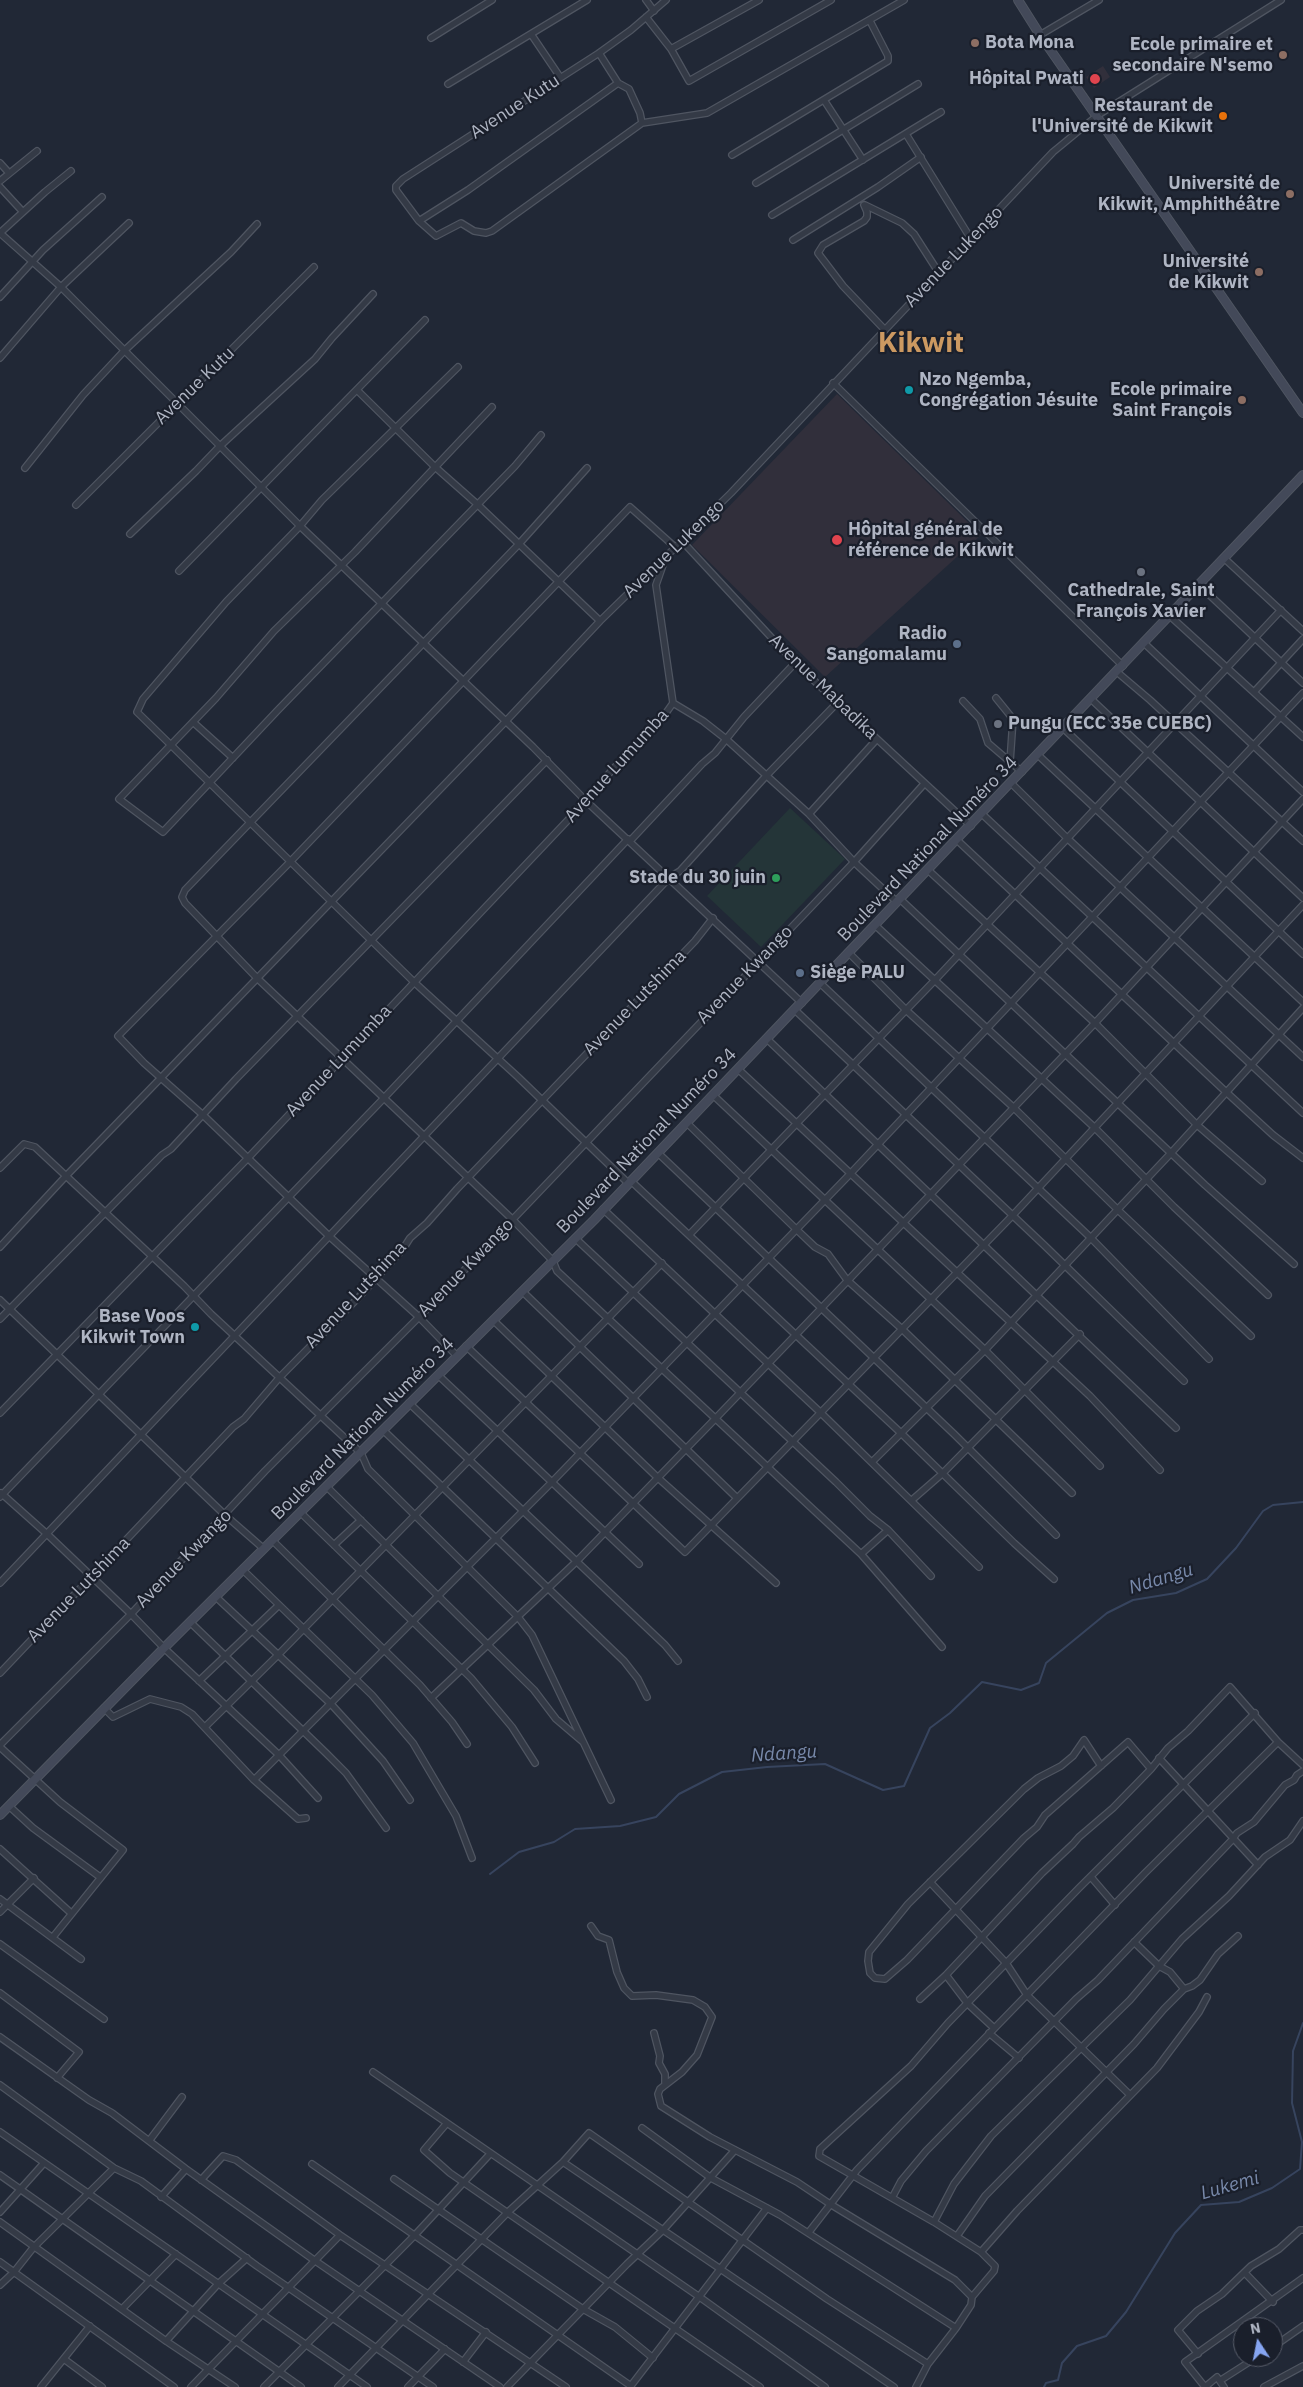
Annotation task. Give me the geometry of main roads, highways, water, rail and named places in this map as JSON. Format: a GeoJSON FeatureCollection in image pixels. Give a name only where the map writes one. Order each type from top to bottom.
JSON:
{"type":"FeatureCollection","features":[{"type":"Feature","properties":{"kind":"main road"},"geometry":{"type":"LineString","coordinates":[[1018,0],[1040,35],[1098,115],[1303,413]]}},
{"type":"Feature","properties":{"kind":"main road","name":"Boulevard National Numéro 34"},"geometry":{"type":"LineString","coordinates":[[0,1815],[104,1708],[630,1182],[971,826],[1303,475]]}},
{"type":"Feature","properties":{"kind":"waterway","name":"Ndangu"},"geometry":{"type":"LineString","coordinates":[[490,1874],[519,1852],[554,1842],[575,1829],[620,1826],[656,1817],[679,1794],[722,1772],[767,1767],[825,1764],[883,1790],[904,1786],[930,1728],[950,1713],[982,1682],[1021,1690],[1039,1683],[1046,1663],[1107,1613],[1133,1600],[1176,1593],[1207,1579],[1236,1548],[1263,1511],[1273,1505],[1303,1502]]}},
{"type":"Feature","properties":{"kind":"waterway","name":"Lukemi"},"geometry":{"type":"LineString","coordinates":[[1044,2387],[1046,2383],[1058,2380],[1062,2363],[1077,2346],[1106,2336],[1126,2312],[1175,2233],[1201,2205],[1239,2202],[1272,2188],[1300,2169],[1302,2142],[1292,2103],[1293,2051],[1303,2023]]}},
{"type":"Feature","properties":{"kind":"place","name":"Bota Mona"},"geometry":{"type":"Point","coordinates":[975,43]}},
{"type":"Feature","properties":{"kind":"place","name":"Ecole primaire et secondaire N'semo"},"geometry":{"type":"Point","coordinates":[1283,55]}},
{"type":"Feature","properties":{"kind":"place","name":"Hôpital Pwati"},"geometry":{"type":"Point","coordinates":[1095,79]}},
{"type":"Feature","properties":{"kind":"place","name":"Restaurant de l'Université de Kikwit"},"geometry":{"type":"Point","coordinates":[1223,116]}},
{"type":"Feature","properties":{"kind":"place","name":"Université de Kikwit, Amphithéâtre"},"geometry":{"type":"Point","coordinates":[1290,194]}},
{"type":"Feature","properties":{"kind":"place","name":"Université de Kikwit"},"geometry":{"type":"Point","coordinates":[1259,272]}},
{"type":"Feature","properties":{"kind":"place","name":"Nzo Ngemba, Congrégation Jésuite"},"geometry":{"type":"Point","coordinates":[909,390]}},
{"type":"Feature","properties":{"kind":"place","name":"Ecole primaire Saint François"},"geometry":{"type":"Point","coordinates":[1242,400]}},
{"type":"Feature","properties":{"kind":"place","name":"Hôpital général de référence de Kikwit"},"geometry":{"type":"Point","coordinates":[837,540]}},
{"type":"Feature","properties":{"kind":"place","name":"Cathedrale, Saint François Xavier"},"geometry":{"type":"Point","coordinates":[1141,572]}},
{"type":"Feature","properties":{"kind":"place","name":"Radio Sangomalamu"},"geometry":{"type":"Point","coordinates":[957,644]}},
{"type":"Feature","properties":{"kind":"place","name":"Pungu (ECC 35e CUEBC)"},"geometry":{"type":"Point","coordinates":[998,724]}},
{"type":"Feature","properties":{"kind":"place","name":"Stade du 30 juin"},"geometry":{"type":"Point","coordinates":[776,878]}},
{"type":"Feature","properties":{"kind":"place","name":"Siège PALU"},"geometry":{"type":"Point","coordinates":[800,973]}},
{"type":"Feature","properties":{"kind":"place","name":"Base Voos Kikwit Town"},"geometry":{"type":"Point","coordinates":[195,1327]}},
{"type":"Feature","properties":{"kind":"district","name":"Kikwit"},"geometry":{"type":"Point","coordinates":[921,344]}}]}
